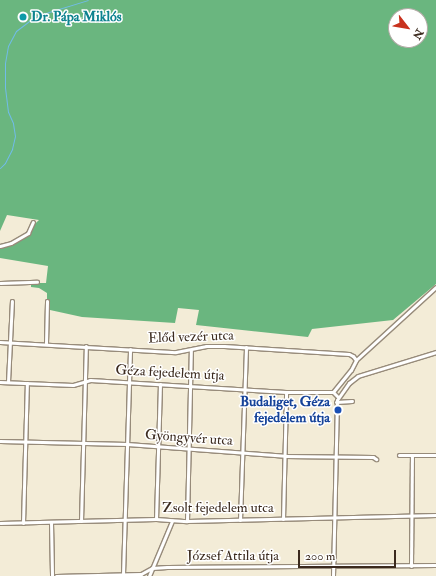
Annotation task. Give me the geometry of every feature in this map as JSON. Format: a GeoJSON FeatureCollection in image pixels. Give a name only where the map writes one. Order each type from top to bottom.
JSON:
{"type":"FeatureCollection","features":[{"type":"Feature","properties":{"kind":"street"},"geometry":{"type":"LineString","coordinates":[[0,246],[11,243],[28,233],[33,222]]}},
{"type":"Feature","properties":{"kind":"street"},"geometry":{"type":"LineString","coordinates":[[0,283],[37,282]]}},
{"type":"Feature","properties":{"kind":"street"},"geometry":{"type":"LineString","coordinates":[[338,397],[333,392],[351,370],[356,360],[436,287]]}},
{"type":"Feature","properties":{"kind":"street"},"geometry":{"type":"LineString","coordinates":[[46,343],[47,301]]}},
{"type":"Feature","properties":{"kind":"street"},"geometry":{"type":"LineString","coordinates":[[8,382],[12,302]]}},
{"type":"Feature","properties":{"kind":"street","name":"Előd vezér utca"},"geometry":{"type":"LineString","coordinates":[[0,342],[46,343],[176,352],[206,346],[246,347],[349,354],[356,360]]}},
{"type":"Feature","properties":{"kind":"street"},"geometry":{"type":"LineString","coordinates":[[81,521],[86,346]]}},
{"type":"Feature","properties":{"kind":"street"},"geometry":{"type":"LineString","coordinates":[[240,520],[246,347]]}},
{"type":"Feature","properties":{"kind":"street"},"geometry":{"type":"LineString","coordinates":[[123,574],[130,349]]}},
{"type":"Feature","properties":{"kind":"street"},"geometry":{"type":"LineString","coordinates":[[186,521],[191,350]]}},
{"type":"Feature","properties":{"kind":"street"},"geometry":{"type":"LineString","coordinates":[[333,576],[336,402],[338,397],[349,383],[362,374],[436,352]]}},
{"type":"Feature","properties":{"kind":"street","name":"Géza fejedelem útja"},"geometry":{"type":"LineString","coordinates":[[0,382],[73,385],[90,380],[286,392],[333,392]]}},
{"type":"Feature","properties":{"kind":"street"},"geometry":{"type":"LineString","coordinates":[[23,523],[27,383]]}},
{"type":"Feature","properties":{"kind":"street"},"geometry":{"type":"LineString","coordinates":[[156,519],[160,384]]}},
{"type":"Feature","properties":{"kind":"street"},"geometry":{"type":"LineString","coordinates":[[283,519],[286,392]]}},
{"type":"Feature","properties":{"kind":"street"},"geometry":{"type":"LineString","coordinates":[[336,402],[352,400]]}},
{"type":"Feature","properties":{"kind":"street","name":"Gyöngyvér utca"},"geometry":{"type":"LineString","coordinates":[[0,441],[127,444],[284,456],[373,457],[376,459]]}},
{"type":"Feature","properties":{"kind":"street"},"geometry":{"type":"LineString","coordinates":[[399,455],[436,455]]}},
{"type":"Feature","properties":{"kind":"street"},"geometry":{"type":"LineString","coordinates":[[411,566],[412,456]]}},
{"type":"Feature","properties":{"kind":"street","name":"Zsolt fejedelem utca"},"geometry":{"type":"LineString","coordinates":[[0,523],[156,519],[186,521],[436,515]]}},
{"type":"Feature","properties":{"kind":"street"},"geometry":{"type":"LineString","coordinates":[[149,576],[172,521]]}},
{"type":"Feature","properties":{"kind":"street"},"geometry":{"type":"LineString","coordinates":[[50,522],[52,576]]}},
{"type":"Feature","properties":{"kind":"street","name":"József Attila útja"},"geometry":{"type":"LineString","coordinates":[[56,576],[141,574],[152,568],[436,565]]}},
{"type":"Feature","properties":{"kind":"green space"},"geometry":{"type":"Polygon","coordinates":[[[0,0],[436,0],[436,284],[393,320],[312,329],[308,337],[196,325],[199,310],[178,308],[175,323],[82,317],[50,310],[47,293],[39,288],[31,287],[31,283],[46,283],[48,266],[0,258],[0,247],[20,238],[39,220],[7,215],[0,231],[0,0]]]}},
{"type":"Feature","properties":{"kind":"waterway"},"geometry":{"type":"LineString","coordinates":[[0,168],[5,163],[12,149],[15,136],[13,123],[8,112],[5,88],[5,63],[8,46],[16,31],[36,16],[88,0]]}},
{"type":"Feature","properties":{"kind":"place","name":"Dr. Pápa Miklós"},"geometry":{"type":"Point","coordinates":[23,17]}},
{"type":"Feature","properties":{"kind":"place","name":"Budaliget, Géza fejedelem útja"},"geometry":{"type":"Point","coordinates":[338,410]}}]}
